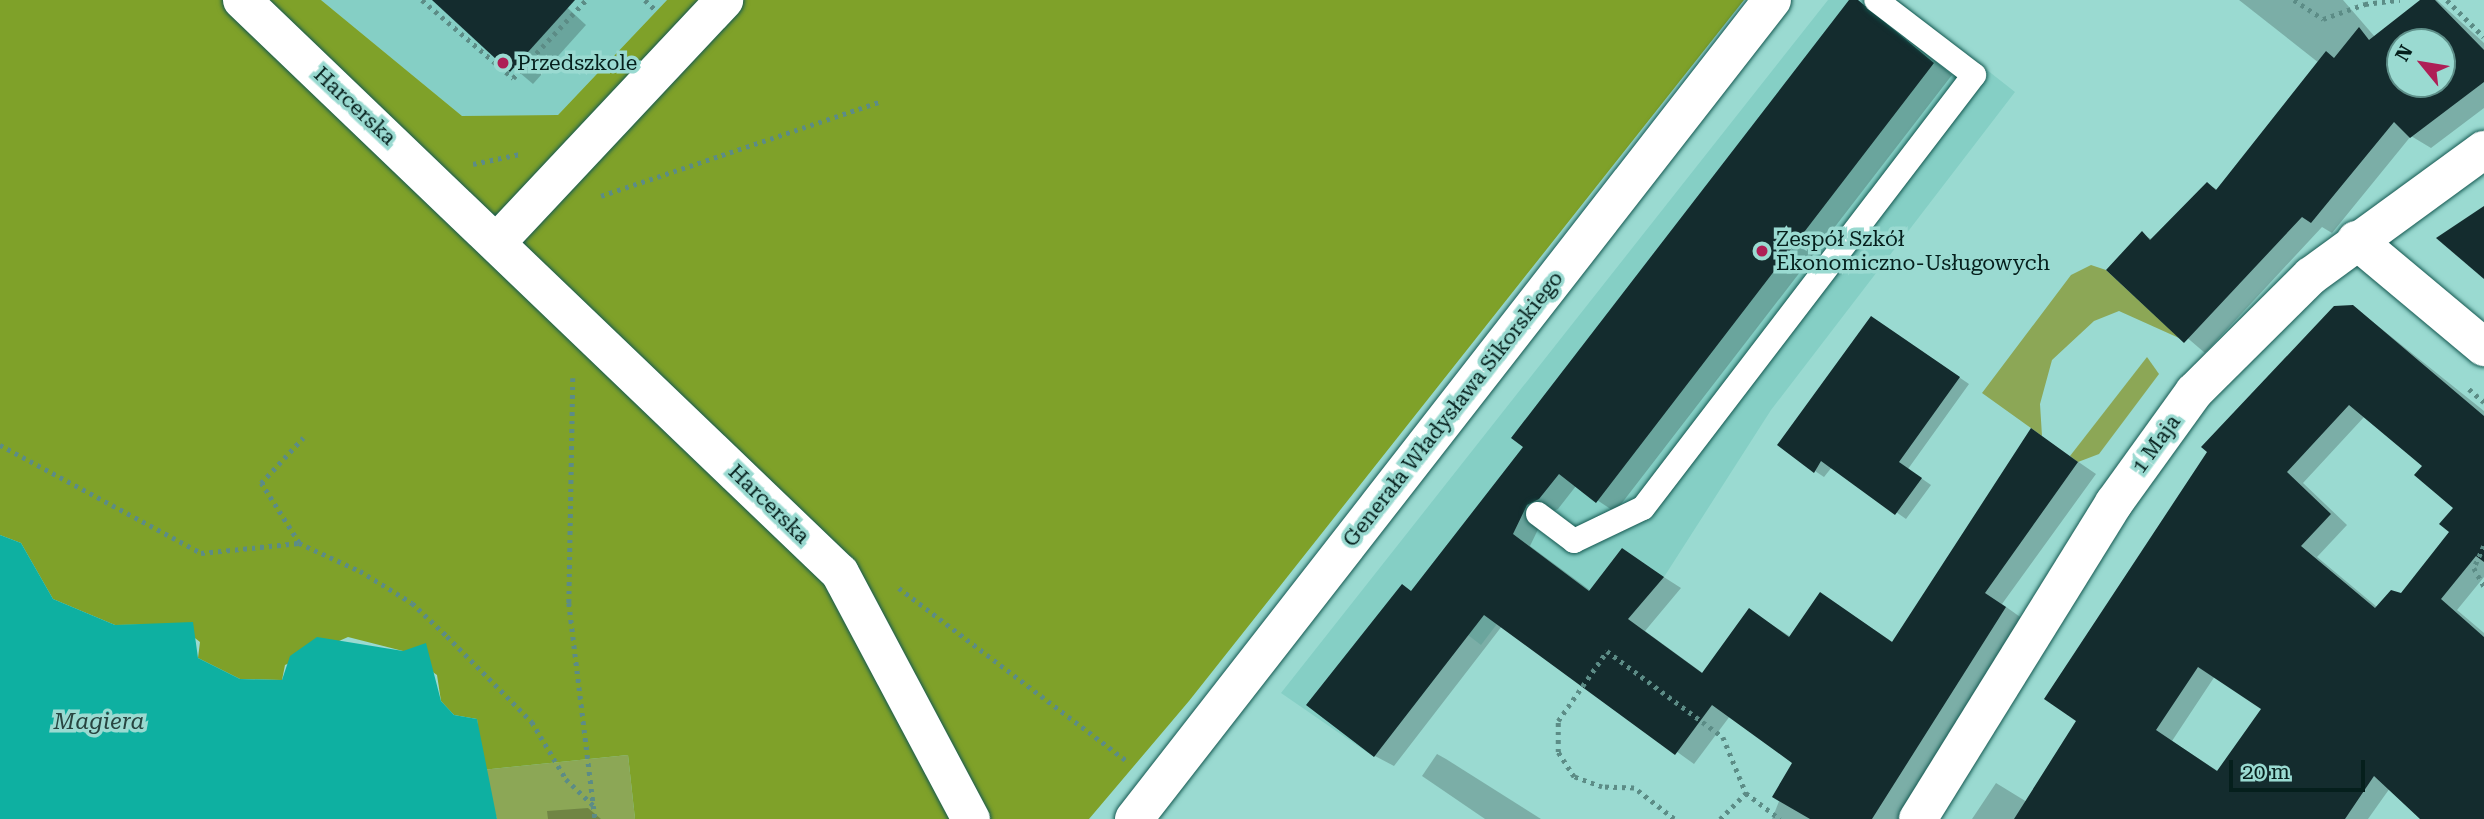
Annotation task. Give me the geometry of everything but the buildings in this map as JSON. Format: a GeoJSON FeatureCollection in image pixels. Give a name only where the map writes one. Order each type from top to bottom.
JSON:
{"type":"FeatureCollection","features":[{"type":"Feature","properties":{"kind":"street","name":"Harcerska"},"geometry":{"type":"LineString","coordinates":[[242,0],[499,240],[840,573],[971,819]]}},
{"type":"Feature","properties":{"kind":"street"},"geometry":{"type":"LineString","coordinates":[[499,240],[724,0]]}},
{"type":"Feature","properties":{"kind":"street","name":"Generała Władysława Sikorskiego"},"geometry":{"type":"LineString","coordinates":[[1134,819],[1772,0]]}},
{"type":"Feature","properties":{"kind":"street","name":"1 Maja"},"geometry":{"type":"LineString","coordinates":[[1918,819],[2149,451],[2230,352],[2356,240],[2484,150]]}},
{"type":"Feature","properties":{"kind":"street"},"geometry":{"type":"LineString","coordinates":[[2356,240],[2484,347]]}},
{"type":"Feature","properties":{"kind":"lane"},"geometry":{"type":"LineString","coordinates":[[1538,514],[1574,541],[1643,508],[1974,75],[1876,0]]}},
{"type":"Feature","properties":{"kind":"path"},"geometry":{"type":"LineString","coordinates":[[422,0],[513,78],[586,0]]}},
{"type":"Feature","properties":{"kind":"path"},"geometry":{"type":"LineString","coordinates":[[2294,0],[2323,19],[2365,4],[2400,0]]}},
{"type":"Feature","properties":{"kind":"path"},"geometry":{"type":"LineString","coordinates":[[2447,0],[2484,37]]}},
{"type":"Feature","properties":{"kind":"path"},"geometry":{"type":"LineString","coordinates":[[595,197],[881,102]]}},
{"type":"Feature","properties":{"kind":"path"},"geometry":{"type":"LineString","coordinates":[[468,165],[533,152]]}},
{"type":"Feature","properties":{"kind":"path"},"geometry":{"type":"LineString","coordinates":[[303,438],[261,483],[299,543],[412,603],[532,722],[566,779],[594,806]]}},
{"type":"Feature","properties":{"kind":"path"},"geometry":{"type":"LineString","coordinates":[[573,439],[569,603],[595,819]]}},
{"type":"Feature","properties":{"kind":"path"},"geometry":{"type":"LineString","coordinates":[[0,445],[201,553],[299,543]]}},
{"type":"Feature","properties":{"kind":"path"},"geometry":{"type":"LineString","coordinates":[[2484,546],[2474,568],[2484,586]]}},
{"type":"Feature","properties":{"kind":"path"},"geometry":{"type":"LineString","coordinates":[[1674,819],[1634,788],[1602,787],[1574,777],[1558,752],[1558,721],[1607,651],[1723,737],[1746,793],[1780,819]]}},
{"type":"Feature","properties":{"kind":"path"},"geometry":{"type":"LineString","coordinates":[[1720,819],[1746,793]]}},
{"type":"Feature","properties":{"kind":"shaded area"},"geometry":{"type":"Polygon","coordinates":[[[0,0],[321,0],[462,116],[558,115],[667,0],[1744,0],[1189,701],[1089,819],[635,819],[628,755],[482,770],[477,719],[454,715],[441,701],[437,675],[403,651],[348,637],[285,665],[282,680],[240,679],[198,658],[200,642],[177,624],[115,625],[53,599],[21,543],[0,535],[0,0]]]}},
{"type":"Feature","properties":{"kind":"shaded area","name":"Przedszkole"},"geometry":{"type":"Polygon","coordinates":[[[321,0],[667,0],[558,115],[462,116],[321,0]]]}},
{"type":"Feature","properties":{"kind":"shaded area","name":"Zespół Szkół Ekonomiczno-Usługowych"},"geometry":{"type":"Polygon","coordinates":[[[1828,0],[1898,0],[2015,92],[1771,410],[1664,577],[1622,548],[1589,591],[1544,562],[1481,645],[1468,635],[1374,757],[1281,693],[1828,0]]]}},
{"type":"Feature","properties":{"kind":"shaded area"},"geometry":{"type":"Polygon","coordinates":[[[2091,265],[2106,270],[2179,338],[2119,311],[2094,321],[2052,360],[2040,404],[2042,436],[1982,393],[2071,275],[2091,265]]]}},
{"type":"Feature","properties":{"kind":"shaded area"},"geometry":{"type":"Polygon","coordinates":[[[2147,357],[2159,374],[2099,454],[2078,462],[2070,456],[2147,357]]]}},
{"type":"Feature","properties":{"kind":"shaded area"},"geometry":{"type":"Polygon","coordinates":[[[628,755],[635,819],[497,819],[482,770],[628,755]]]}},
{"type":"Feature","properties":{"kind":"water","name":"Magiera"},"geometry":{"type":"Polygon","coordinates":[[[0,535],[21,543],[53,599],[115,625],[193,622],[198,658],[240,679],[282,680],[290,656],[317,637],[403,651],[426,643],[441,701],[454,715],[477,719],[497,819],[0,819],[0,535]]]}},
{"type":"Feature","properties":{"kind":"place","name":"Przedszkole"},"geometry":{"type":"Point","coordinates":[503,63]}},
{"type":"Feature","properties":{"kind":"place","name":"Zespół Szkół Ekonomiczno-Usługowych"},"geometry":{"type":"Point","coordinates":[1762,251]}}]}
